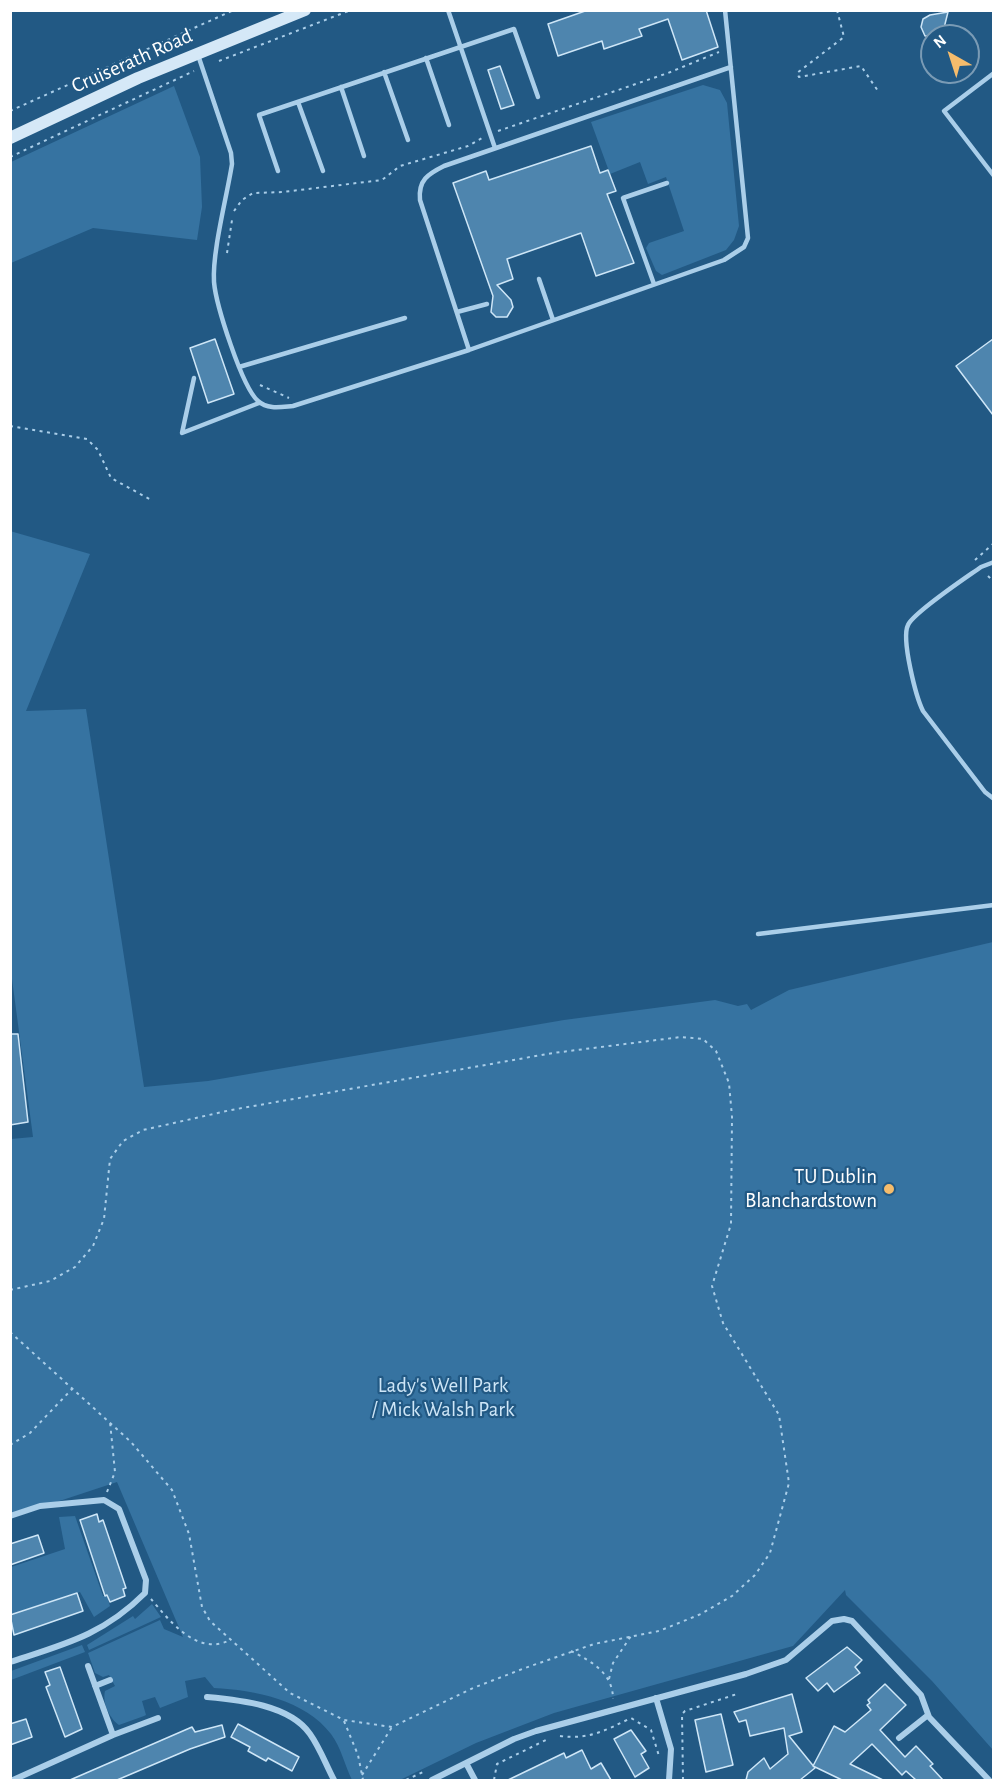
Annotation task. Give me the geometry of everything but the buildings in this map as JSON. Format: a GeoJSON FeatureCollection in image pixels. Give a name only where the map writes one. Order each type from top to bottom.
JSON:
{"type":"FeatureCollection","features":[{"type":"Feature","properties":{"kind":"main road","name":"Cruiserath Road"},"geometry":{"type":"LineString","coordinates":[[10,138],[138,78],[305,10]]}},
{"type":"Feature","properties":{"kind":"street"},"geometry":{"type":"LineString","coordinates":[[10,1516],[40,1506],[104,1500],[119,1509],[146,1580],[145,1593],[125,1613],[89,1635],[10,1662]]}},
{"type":"Feature","properties":{"kind":"street"},"geometry":{"type":"LineString","coordinates":[[432,1780],[523,1736],[746,1674],[786,1660],[832,1621],[844,1619],[852,1622],[865,1634],[921,1695],[928,1715],[989,1780]]}},
{"type":"Feature","properties":{"kind":"street"},"geometry":{"type":"LineString","coordinates":[[88,1666],[113,1735]]}},
{"type":"Feature","properties":{"kind":"street"},"geometry":{"type":"LineString","coordinates":[[95,1686],[111,1680]]}},
{"type":"Feature","properties":{"kind":"street"},"geometry":{"type":"LineString","coordinates":[[207,1697],[234,1699],[288,1716],[309,1732],[334,1780]]}},
{"type":"Feature","properties":{"kind":"street"},"geometry":{"type":"LineString","coordinates":[[656,1698],[670,1749],[672,1765],[669,1780]]}},
{"type":"Feature","properties":{"kind":"street"},"geometry":{"type":"LineString","coordinates":[[899,1738],[928,1715]]}},
{"type":"Feature","properties":{"kind":"street"},"geometry":{"type":"LineString","coordinates":[[13,1780],[113,1735],[158,1719]]}},
{"type":"Feature","properties":{"kind":"street"},"geometry":{"type":"LineString","coordinates":[[466,1763],[475,1780]]}},
{"type":"Feature","properties":{"kind":"lane"},"geometry":{"type":"LineString","coordinates":[[448,10],[495,148]]}},
{"type":"Feature","properties":{"kind":"lane"},"geometry":{"type":"LineString","coordinates":[[198,54],[231,153],[214,282],[248,390],[259,403],[271,408],[293,406],[468,350],[724,260],[744,247],[748,238],[725,10]]}},
{"type":"Feature","properties":{"kind":"lane"},"geometry":{"type":"LineString","coordinates":[[278,171],[259,115],[514,29],[538,98]]}},
{"type":"Feature","properties":{"kind":"lane"},"geometry":{"type":"LineString","coordinates":[[426,58],[449,125]]}},
{"type":"Feature","properties":{"kind":"lane"},"geometry":{"type":"LineString","coordinates":[[468,350],[419,189],[422,179],[431,172],[495,148],[731,67]]}},
{"type":"Feature","properties":{"kind":"lane"},"geometry":{"type":"LineString","coordinates":[[384,72],[408,140]]}},
{"type":"Feature","properties":{"kind":"lane"},"geometry":{"type":"LineString","coordinates":[[993,73],[944,111],[993,176]]}},
{"type":"Feature","properties":{"kind":"lane"},"geometry":{"type":"LineString","coordinates":[[341,87],[364,156]]}},
{"type":"Feature","properties":{"kind":"lane"},"geometry":{"type":"LineString","coordinates":[[298,102],[323,171]]}},
{"type":"Feature","properties":{"kind":"lane"},"geometry":{"type":"LineString","coordinates":[[654,284],[623,198],[667,183]]}},
{"type":"Feature","properties":{"kind":"lane"},"geometry":{"type":"LineString","coordinates":[[538,279],[553,320]]}},
{"type":"Feature","properties":{"kind":"lane"},"geometry":{"type":"LineString","coordinates":[[457,312],[487,304]]}},
{"type":"Feature","properties":{"kind":"lane"},"geometry":{"type":"LineString","coordinates":[[239,367],[405,318]]}},
{"type":"Feature","properties":{"kind":"lane"},"geometry":{"type":"LineString","coordinates":[[194,378],[182,433],[259,403]]}},
{"type":"Feature","properties":{"kind":"lane"},"geometry":{"type":"LineString","coordinates":[[993,562],[981,567],[910,621],[906,636],[918,701],[923,711],[993,799]]}},
{"type":"Feature","properties":{"kind":"lane"},"geometry":{"type":"LineString","coordinates":[[758,934],[993,905]]}},
{"type":"Feature","properties":{"kind":"path"},"geometry":{"type":"LineString","coordinates":[[10,111],[234,10]]}},
{"type":"Feature","properties":{"kind":"path"},"geometry":{"type":"LineString","coordinates":[[10,158],[203,68],[351,10]]}},
{"type":"Feature","properties":{"kind":"path"},"geometry":{"type":"LineString","coordinates":[[837,10],[844,37],[797,73],[800,77],[861,66],[878,91]]}},
{"type":"Feature","properties":{"kind":"path"},"geometry":{"type":"LineString","coordinates":[[10,426],[87,439],[98,450],[111,478],[153,501]]}},
{"type":"Feature","properties":{"kind":"path"},"geometry":{"type":"LineString","coordinates":[[10,1290],[50,1281],[75,1267],[93,1246],[104,1218],[110,1159],[123,1141],[143,1130],[231,1110],[553,1053],[681,1036],[703,1039],[716,1051],[729,1083],[732,1117],[730,1224],[712,1286],[723,1323],[779,1415],[789,1483],[770,1553],[755,1575],[732,1596],[701,1614],[659,1631],[571,1651],[473,1688],[392,1727],[362,1775]]}},
{"type":"Feature","properties":{"kind":"path"},"geometry":{"type":"LineString","coordinates":[[10,1332],[131,1442],[172,1490],[189,1534],[202,1606],[210,1621],[285,1690],[344,1720],[392,1727]]}},
{"type":"Feature","properties":{"kind":"path"},"geometry":{"type":"LineString","coordinates":[[10,1445],[30,1433],[73,1388]]}},
{"type":"Feature","properties":{"kind":"path"},"geometry":{"type":"LineString","coordinates":[[104,1500],[115,1472],[110,1422]]}},
{"type":"Feature","properties":{"kind":"path"},"geometry":{"type":"LineString","coordinates":[[152,1599],[170,1622],[193,1638],[216,1644],[230,1640]]}},
{"type":"Feature","properties":{"kind":"path"},"geometry":{"type":"LineString","coordinates":[[609,1679],[613,1662],[631,1636]]}},
{"type":"Feature","properties":{"kind":"path"},"geometry":{"type":"LineString","coordinates":[[571,1651],[600,1668],[609,1679],[614,1699],[606,1701]]}},
{"type":"Feature","properties":{"kind":"path"},"geometry":{"type":"LineString","coordinates":[[683,1780],[682,1714],[737,1694]]}},
{"type":"Feature","properties":{"kind":"path"},"geometry":{"type":"LineString","coordinates":[[494,1780],[497,1764],[554,1737],[578,1738],[597,1735],[631,1718],[651,1730],[659,1761]]}},
{"type":"Feature","properties":{"kind":"path"},"geometry":{"type":"LineString","coordinates":[[344,1720],[356,1748],[363,1780]]}},
{"type":"Feature","properties":{"kind":"green space"},"geometry":{"type":"Polygon","coordinates":[[[703,85],[720,90],[727,103],[739,226],[734,240],[726,250],[662,275],[656,271],[646,248],[649,243],[684,231],[666,177],[648,184],[640,162],[610,174],[591,122],[703,85]]]}},
{"type":"Feature","properties":{"kind":"green space"},"geometry":{"type":"Polygon","coordinates":[[[174,86],[200,157],[202,207],[197,240],[93,228],[11,263],[11,162],[174,86]]]}},
{"type":"Feature","properties":{"kind":"green space","name":"Lady's Well Park / Mick Walsh Park"},"geometry":{"type":"Polygon","coordinates":[[[10,531],[90,554],[26,711],[86,709],[144,1087],[208,1081],[564,1020],[715,1000],[738,1006],[747,1004],[751,1010],[789,990],[993,942],[993,1750],[932,1681],[846,1595],[845,1590],[793,1646],[554,1713],[476,1743],[400,1780],[352,1780],[331,1734],[308,1713],[262,1694],[214,1688],[205,1677],[185,1681],[188,1697],[160,1708],[155,1697],[142,1701],[146,1715],[119,1725],[113,1719],[107,1710],[104,1696],[105,1691],[115,1686],[109,1675],[103,1677],[95,1673],[88,1653],[160,1620],[164,1629],[183,1637],[117,1482],[11,1517],[11,1139],[33,1137],[10,964],[10,531]]]}},
{"type":"Feature","properties":{"kind":"green space"},"geometry":{"type":"Polygon","coordinates":[[[75,1516],[103,1596],[107,1596],[110,1606],[94,1617],[80,1592],[11,1614],[11,1567],[65,1549],[59,1517],[75,1516]]]}},
{"type":"Feature","properties":{"kind":"green space"},"geometry":{"type":"Polygon","coordinates":[[[152,1604],[161,1617],[89,1650],[87,1645],[133,1616],[135,1619],[152,1604]]]}},
{"type":"Feature","properties":{"kind":"green space"},"geometry":{"type":"Polygon","coordinates":[[[82,1645],[85,1652],[11,1680],[11,1671],[82,1645]]]}},
{"type":"Feature","properties":{"kind":"place","name":"TU Dublin Blanchardstown"},"geometry":{"type":"Point","coordinates":[889,1189]}}]}
